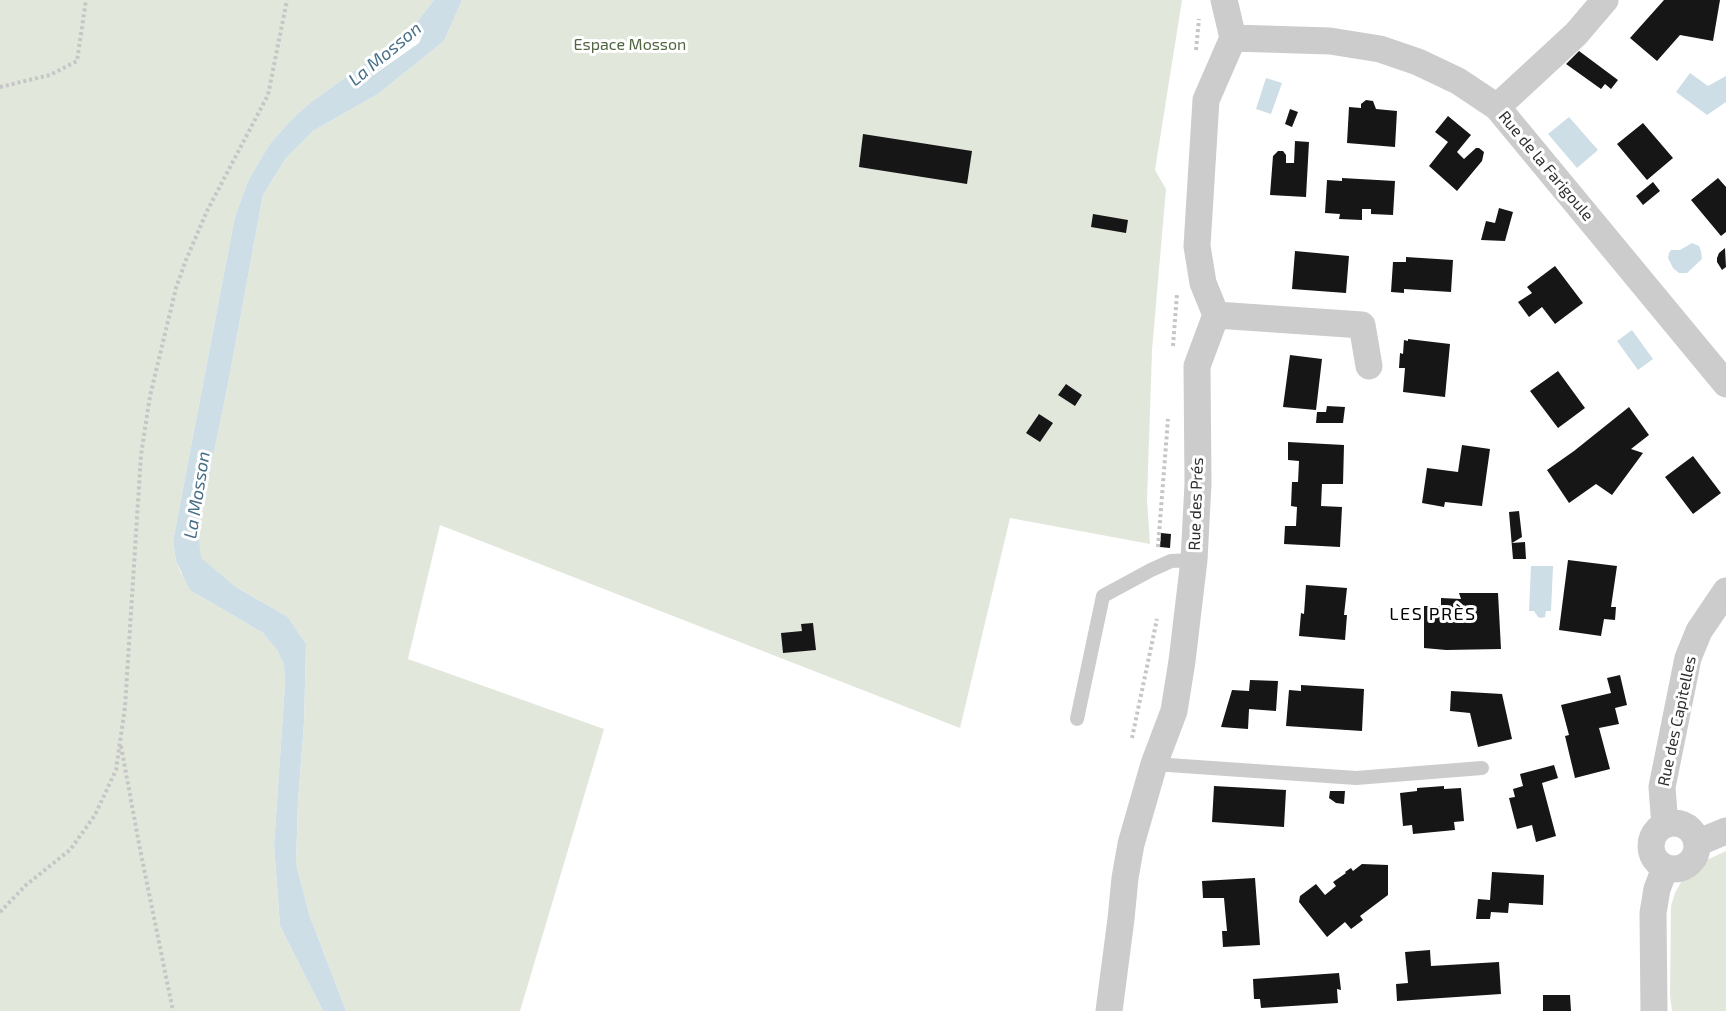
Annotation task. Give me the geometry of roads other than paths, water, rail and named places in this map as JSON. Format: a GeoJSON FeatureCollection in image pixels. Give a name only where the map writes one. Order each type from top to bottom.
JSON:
{"type":"FeatureCollection","features":[{"type":"Feature","properties":{"kind":"street"},"geometry":{"type":"LineString","coordinates":[[1224,0],[1233,38],[1206,100],[1197,246],[1203,283],[1216,315],[1362,325],[1369,366]]}},
{"type":"Feature","properties":{"kind":"street"},"geometry":{"type":"LineString","coordinates":[[1497,107],[1576,34],[1605,0]]}},
{"type":"Feature","properties":{"kind":"street","name":"Rue de la Farigoule"},"geometry":{"type":"LineString","coordinates":[[1233,38],[1330,41],[1380,49],[1418,62],[1458,81],[1497,107],[1726,384]]}},
{"type":"Feature","properties":{"kind":"street","name":"Rue des Prés"},"geometry":{"type":"LineString","coordinates":[[1109,1011],[1129,856],[1154,764],[1174,711],[1182,661],[1194,560],[1198,484],[1197,366],[1216,315]]}},
{"type":"Feature","properties":{"kind":"street","name":"Rue des Capitelles"},"geometry":{"type":"LineString","coordinates":[[1667,824],[1662,787],[1688,658],[1699,631],[1726,591]]}},
{"type":"Feature","properties":{"kind":"street"},"geometry":{"type":"LineString","coordinates":[[1667,824],[1682,825],[1689,829],[1697,843],[1693,859],[1685,866],[1676,869],[1665,868],[1657,863],[1650,846],[1658,829],[1667,824]]}},
{"type":"Feature","properties":{"kind":"street"},"geometry":{"type":"LineString","coordinates":[[1697,843],[1726,831]]}},
{"type":"Feature","properties":{"kind":"street"},"geometry":{"type":"LineString","coordinates":[[1654,1011],[1653,913],[1657,890],[1665,868]]}},
{"type":"Feature","properties":{"kind":"lane"},"geometry":{"type":"LineString","coordinates":[[1077,719],[1103,596],[1171,561],[1194,560]]}},
{"type":"Feature","properties":{"kind":"lane"},"geometry":{"type":"LineString","coordinates":[[1154,764],[1356,778],[1482,768]]}},
{"type":"Feature","properties":{"kind":"water","name":"La Mosson"},"geometry":{"type":"Polygon","coordinates":[[[434,0],[462,0],[444,41],[378,94],[313,131],[286,158],[263,195],[198,531],[201,558],[236,587],[288,617],[306,644],[296,863],[309,914],[346,1011],[323,1011],[280,926],[274,845],[285,684],[284,665],[277,650],[263,633],[190,590],[176,561],[173,541],[235,216],[249,179],[269,145],[291,120],[416,23],[434,0]],[[423,34],[365,81],[419,43],[423,34]]]}},
{"type":"Feature","properties":{"kind":"water"},"geometry":{"type":"Polygon","coordinates":[[[1690,73],[1708,86],[1726,76],[1726,102],[1707,115],[1676,92],[1690,73]]]}},
{"type":"Feature","properties":{"kind":"water"},"geometry":{"type":"Polygon","coordinates":[[[1266,78],[1282,83],[1271,114],[1256,109],[1266,78]]]}},
{"type":"Feature","properties":{"kind":"water"},"geometry":{"type":"Polygon","coordinates":[[[1569,117],[1598,150],[1577,168],[1548,134],[1569,117]]]}},
{"type":"Feature","properties":{"kind":"water"},"geometry":{"type":"Polygon","coordinates":[[[1692,243],[1699,246],[1702,259],[1687,273],[1679,273],[1673,268],[1668,258],[1669,253],[1671,250],[1680,250],[1692,243]]]}},
{"type":"Feature","properties":{"kind":"water"},"geometry":{"type":"Polygon","coordinates":[[[1632,330],[1653,359],[1638,370],[1617,341],[1632,330]]]}},
{"type":"Feature","properties":{"kind":"water"},"geometry":{"type":"Polygon","coordinates":[[[1531,566],[1553,566],[1551,611],[1546,611],[1545,617],[1541,618],[1534,611],[1529,611],[1531,566]]]}},
{"type":"Feature","properties":{"kind":"district","name":"LES PRÈS"},"geometry":{"type":"Point","coordinates":[1433,614]}},
{"type":"Feature","properties":{"kind":"park label","name":"Espace Mosson"},"geometry":{"type":"Point","coordinates":[630,45]}}]}
